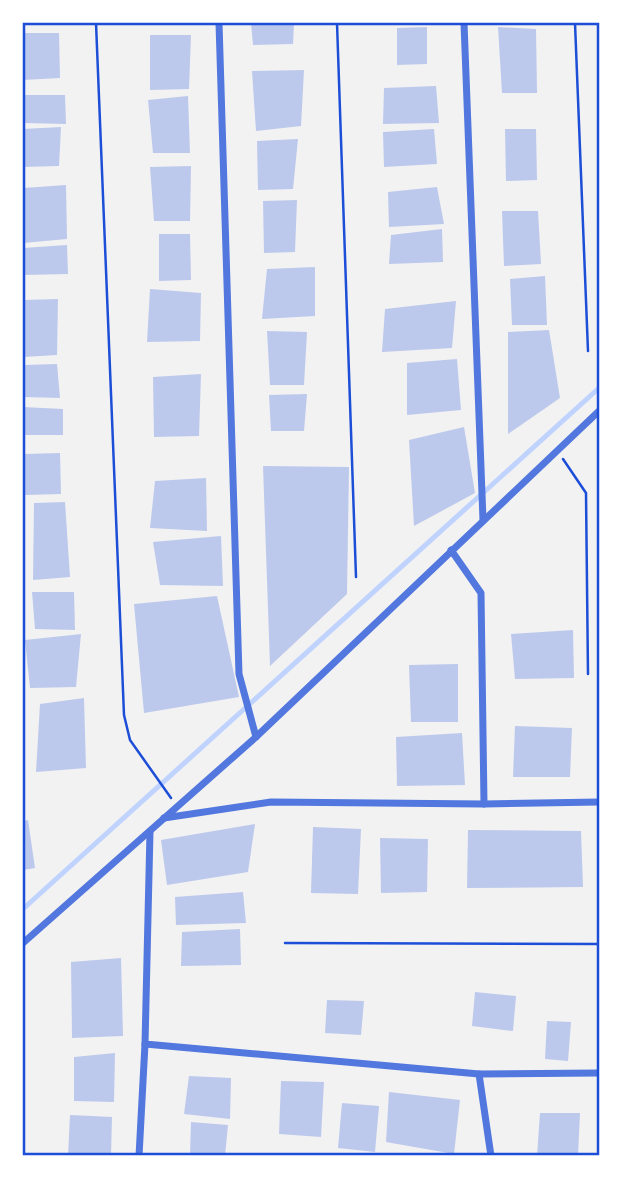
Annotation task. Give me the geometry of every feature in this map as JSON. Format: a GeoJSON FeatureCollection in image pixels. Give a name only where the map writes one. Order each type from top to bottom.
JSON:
{"type":"FeatureCollection","features":[{"type":"Feature","properties":{"kind":"street"},"geometry":{"type":"LineString","coordinates":[[219,23],[239,674],[256,737]]}},
{"type":"Feature","properties":{"kind":"street"},"geometry":{"type":"LineString","coordinates":[[464,23],[483,520]]}},
{"type":"Feature","properties":{"kind":"street"},"geometry":{"type":"LineString","coordinates":[[23,943],[256,737],[599,411]]}},
{"type":"Feature","properties":{"kind":"street"},"geometry":{"type":"LineString","coordinates":[[451,550],[481,593],[484,804]]}},
{"type":"Feature","properties":{"kind":"street"},"geometry":{"type":"LineString","coordinates":[[163,818],[271,802],[599,802]]}},
{"type":"Feature","properties":{"kind":"street"},"geometry":{"type":"LineString","coordinates":[[139,1156],[145,1044],[150,832]]}},
{"type":"Feature","properties":{"kind":"street"},"geometry":{"type":"LineString","coordinates":[[145,1044],[479,1074],[599,1073]]}},
{"type":"Feature","properties":{"kind":"street"},"geometry":{"type":"LineString","coordinates":[[479,1074],[491,1156]]}},
{"type":"Feature","properties":{"kind":"path"},"geometry":{"type":"LineString","coordinates":[[96,23],[124,715],[130,740],[177,806]]}},
{"type":"Feature","properties":{"kind":"path"},"geometry":{"type":"LineString","coordinates":[[337,23],[356,577]]}},
{"type":"Feature","properties":{"kind":"path"},"geometry":{"type":"LineString","coordinates":[[575,23],[588,351]]}},
{"type":"Feature","properties":{"kind":"path"},"geometry":{"type":"LineString","coordinates":[[557,450],[586,493],[588,674]]}},
{"type":"Feature","properties":{"kind":"path"},"geometry":{"type":"LineString","coordinates":[[285,943],[599,944]]}},
{"type":"Feature","properties":{"kind":"building"},"geometry":{"type":"Polygon","coordinates":[[[251,23],[294,23],[293,44],[253,45],[251,23]]]}},
{"type":"Feature","properties":{"kind":"building"},"geometry":{"type":"Polygon","coordinates":[[[427,27],[427,64],[397,65],[397,28],[427,27]]]}},
{"type":"Feature","properties":{"kind":"building"},"geometry":{"type":"Polygon","coordinates":[[[498,27],[536,29],[537,93],[502,93],[498,27]]]}},
{"type":"Feature","properties":{"kind":"building"},"geometry":{"type":"Polygon","coordinates":[[[23,33],[59,33],[60,78],[23,80],[23,33]]]}},
{"type":"Feature","properties":{"kind":"building"},"geometry":{"type":"Polygon","coordinates":[[[150,35],[191,35],[189,89],[150,90],[150,35]]]}},
{"type":"Feature","properties":{"kind":"building"},"geometry":{"type":"Polygon","coordinates":[[[304,70],[301,126],[256,131],[252,71],[304,70]]]}},
{"type":"Feature","properties":{"kind":"building"},"geometry":{"type":"Polygon","coordinates":[[[436,86],[439,123],[383,124],[384,88],[436,86]]]}},
{"type":"Feature","properties":{"kind":"building"},"geometry":{"type":"Polygon","coordinates":[[[23,95],[65,95],[66,124],[23,123],[23,95]]]}},
{"type":"Feature","properties":{"kind":"building"},"geometry":{"type":"Polygon","coordinates":[[[188,96],[190,153],[153,153],[148,100],[188,96]]]}},
{"type":"Feature","properties":{"kind":"building"},"geometry":{"type":"Polygon","coordinates":[[[61,127],[59,166],[23,167],[23,129],[61,127]]]}},
{"type":"Feature","properties":{"kind":"building"},"geometry":{"type":"Polygon","coordinates":[[[434,129],[437,164],[384,167],[383,132],[434,129]]]}},
{"type":"Feature","properties":{"kind":"building"},"geometry":{"type":"Polygon","coordinates":[[[505,129],[536,129],[537,180],[506,181],[505,129]]]}},
{"type":"Feature","properties":{"kind":"building"},"geometry":{"type":"Polygon","coordinates":[[[298,139],[293,189],[258,190],[257,141],[298,139]]]}},
{"type":"Feature","properties":{"kind":"building"},"geometry":{"type":"Polygon","coordinates":[[[191,166],[190,221],[154,221],[150,167],[191,166]]]}},
{"type":"Feature","properties":{"kind":"building"},"geometry":{"type":"Polygon","coordinates":[[[66,185],[67,239],[23,243],[23,188],[66,185]]]}},
{"type":"Feature","properties":{"kind":"building"},"geometry":{"type":"Polygon","coordinates":[[[437,187],[444,224],[389,227],[388,192],[437,187]]]}},
{"type":"Feature","properties":{"kind":"building"},"geometry":{"type":"Polygon","coordinates":[[[297,200],[295,252],[264,253],[263,201],[297,200]]]}},
{"type":"Feature","properties":{"kind":"building"},"geometry":{"type":"Polygon","coordinates":[[[502,211],[538,211],[541,264],[504,266],[502,211]]]}},
{"type":"Feature","properties":{"kind":"building"},"geometry":{"type":"Polygon","coordinates":[[[442,229],[443,262],[389,264],[391,235],[442,229]]]}},
{"type":"Feature","properties":{"kind":"building"},"geometry":{"type":"Polygon","coordinates":[[[159,234],[190,234],[191,280],[159,281],[159,234]]]}},
{"type":"Feature","properties":{"kind":"building"},"geometry":{"type":"Polygon","coordinates":[[[67,245],[68,274],[23,275],[23,248],[67,245]]]}},
{"type":"Feature","properties":{"kind":"building"},"geometry":{"type":"Polygon","coordinates":[[[315,267],[315,316],[262,319],[267,269],[315,267]]]}},
{"type":"Feature","properties":{"kind":"building"},"geometry":{"type":"Polygon","coordinates":[[[545,276],[547,325],[512,325],[510,279],[545,276]]]}},
{"type":"Feature","properties":{"kind":"building"},"geometry":{"type":"Polygon","coordinates":[[[150,289],[201,293],[200,341],[147,342],[150,289]]]}},
{"type":"Feature","properties":{"kind":"building"},"geometry":{"type":"Polygon","coordinates":[[[58,299],[57,355],[23,357],[23,300],[58,299]]]}},
{"type":"Feature","properties":{"kind":"building"},"geometry":{"type":"Polygon","coordinates":[[[456,301],[452,348],[382,352],[385,309],[456,301]]]}},
{"type":"Feature","properties":{"kind":"building"},"geometry":{"type":"Polygon","coordinates":[[[549,330],[560,398],[508,434],[508,332],[549,330]]]}},
{"type":"Feature","properties":{"kind":"building"},"geometry":{"type":"Polygon","coordinates":[[[267,331],[307,332],[304,385],[270,385],[267,331]]]}},
{"type":"Feature","properties":{"kind":"building"},"geometry":{"type":"Polygon","coordinates":[[[457,359],[461,410],[407,415],[407,363],[457,359]]]}},
{"type":"Feature","properties":{"kind":"building"},"geometry":{"type":"Polygon","coordinates":[[[57,364],[60,398],[23,397],[23,365],[57,364]]]}},
{"type":"Feature","properties":{"kind":"building"},"geometry":{"type":"Polygon","coordinates":[[[201,374],[199,436],[154,437],[153,377],[201,374]]]}},
{"type":"Feature","properties":{"kind":"building"},"geometry":{"type":"Polygon","coordinates":[[[307,394],[304,431],[271,431],[269,395],[307,394]]]}},
{"type":"Feature","properties":{"kind":"building"},"geometry":{"type":"Polygon","coordinates":[[[23,407],[63,409],[63,435],[23,435],[23,407]]]}},
{"type":"Feature","properties":{"kind":"building"},"geometry":{"type":"Polygon","coordinates":[[[464,427],[475,493],[414,526],[409,440],[464,427]]]}},
{"type":"Feature","properties":{"kind":"building"},"geometry":{"type":"Polygon","coordinates":[[[60,453],[61,494],[25,495],[24,454],[60,453]]]}},
{"type":"Feature","properties":{"kind":"building"},"geometry":{"type":"Polygon","coordinates":[[[263,466],[349,467],[347,594],[270,666],[263,466]]]}},
{"type":"Feature","properties":{"kind":"building"},"geometry":{"type":"Polygon","coordinates":[[[206,478],[207,531],[150,528],[155,481],[206,478]]]}},
{"type":"Feature","properties":{"kind":"building"},"geometry":{"type":"Polygon","coordinates":[[[65,502],[70,577],[33,580],[34,503],[65,502]]]}},
{"type":"Feature","properties":{"kind":"building"},"geometry":{"type":"Polygon","coordinates":[[[221,536],[223,586],[160,585],[153,542],[221,536]]]}},
{"type":"Feature","properties":{"kind":"building"},"geometry":{"type":"Polygon","coordinates":[[[32,592],[74,592],[75,630],[35,629],[32,592]]]}},
{"type":"Feature","properties":{"kind":"building"},"geometry":{"type":"Polygon","coordinates":[[[217,596],[239,697],[144,713],[134,604],[217,596]]]}},
{"type":"Feature","properties":{"kind":"building"},"geometry":{"type":"Polygon","coordinates":[[[573,630],[574,678],[515,679],[511,634],[573,630]]]}},
{"type":"Feature","properties":{"kind":"building"},"geometry":{"type":"Polygon","coordinates":[[[81,634],[76,687],[30,688],[25,640],[81,634]]]}},
{"type":"Feature","properties":{"kind":"building"},"geometry":{"type":"Polygon","coordinates":[[[458,664],[458,722],[411,722],[409,665],[458,664]]]}},
{"type":"Feature","properties":{"kind":"building"},"geometry":{"type":"Polygon","coordinates":[[[84,698],[86,768],[36,772],[40,704],[84,698]]]}},
{"type":"Feature","properties":{"kind":"building"},"geometry":{"type":"Polygon","coordinates":[[[515,726],[572,728],[570,777],[513,777],[515,726]]]}},
{"type":"Feature","properties":{"kind":"building"},"geometry":{"type":"Polygon","coordinates":[[[462,733],[465,785],[397,786],[396,737],[462,733]]]}},
{"type":"Feature","properties":{"kind":"building"},"geometry":{"type":"Polygon","coordinates":[[[28,820],[35,868],[23,870],[23,821],[28,820]]]}},
{"type":"Feature","properties":{"kind":"building"},"geometry":{"type":"Polygon","coordinates":[[[255,824],[248,872],[167,885],[161,840],[255,824]]]}},
{"type":"Feature","properties":{"kind":"building"},"geometry":{"type":"Polygon","coordinates":[[[313,827],[361,829],[358,894],[311,893],[313,827]]]}},
{"type":"Feature","properties":{"kind":"building"},"geometry":{"type":"Polygon","coordinates":[[[468,830],[581,831],[583,887],[467,888],[468,830]]]}},
{"type":"Feature","properties":{"kind":"building"},"geometry":{"type":"Polygon","coordinates":[[[380,838],[428,839],[427,892],[381,893],[380,838]]]}},
{"type":"Feature","properties":{"kind":"building"},"geometry":{"type":"Polygon","coordinates":[[[243,892],[246,923],[176,925],[175,897],[243,892]]]}},
{"type":"Feature","properties":{"kind":"building"},"geometry":{"type":"Polygon","coordinates":[[[240,929],[241,965],[181,966],[182,932],[240,929]]]}},
{"type":"Feature","properties":{"kind":"building"},"geometry":{"type":"Polygon","coordinates":[[[121,958],[123,1036],[72,1038],[71,962],[121,958]]]}},
{"type":"Feature","properties":{"kind":"building"},"geometry":{"type":"Polygon","coordinates":[[[475,992],[516,996],[513,1031],[472,1026],[475,992]]]}},
{"type":"Feature","properties":{"kind":"building"},"geometry":{"type":"Polygon","coordinates":[[[327,1000],[364,1001],[361,1035],[325,1033],[327,1000]]]}},
{"type":"Feature","properties":{"kind":"building"},"geometry":{"type":"Polygon","coordinates":[[[547,1021],[571,1022],[568,1061],[545,1059],[547,1021]]]}},
{"type":"Feature","properties":{"kind":"building"},"geometry":{"type":"Polygon","coordinates":[[[115,1053],[114,1102],[74,1101],[74,1057],[115,1053]]]}},
{"type":"Feature","properties":{"kind":"building"},"geometry":{"type":"Polygon","coordinates":[[[189,1076],[231,1078],[230,1119],[184,1114],[189,1076]]]}},
{"type":"Feature","properties":{"kind":"building"},"geometry":{"type":"Polygon","coordinates":[[[281,1081],[324,1082],[321,1137],[279,1134],[281,1081]]]}},
{"type":"Feature","properties":{"kind":"building"},"geometry":{"type":"Polygon","coordinates":[[[389,1092],[460,1100],[454,1154],[386,1142],[389,1092]]]}},
{"type":"Feature","properties":{"kind":"building"},"geometry":{"type":"Polygon","coordinates":[[[342,1103],[379,1106],[375,1152],[338,1148],[342,1103]]]}},
{"type":"Feature","properties":{"kind":"building"},"geometry":{"type":"Polygon","coordinates":[[[540,1113],[580,1113],[578,1156],[537,1156],[540,1113]]]}},
{"type":"Feature","properties":{"kind":"building"},"geometry":{"type":"Polygon","coordinates":[[[70,1115],[112,1117],[111,1156],[68,1156],[70,1115]]]}},
{"type":"Feature","properties":{"kind":"building"},"geometry":{"type":"Polygon","coordinates":[[[191,1122],[228,1125],[225,1156],[190,1156],[191,1122]]]}},
{"type":"Feature","properties":{"kind":"waterway"},"geometry":{"type":"LineString","coordinates":[[23,909],[599,388]]}}]}
